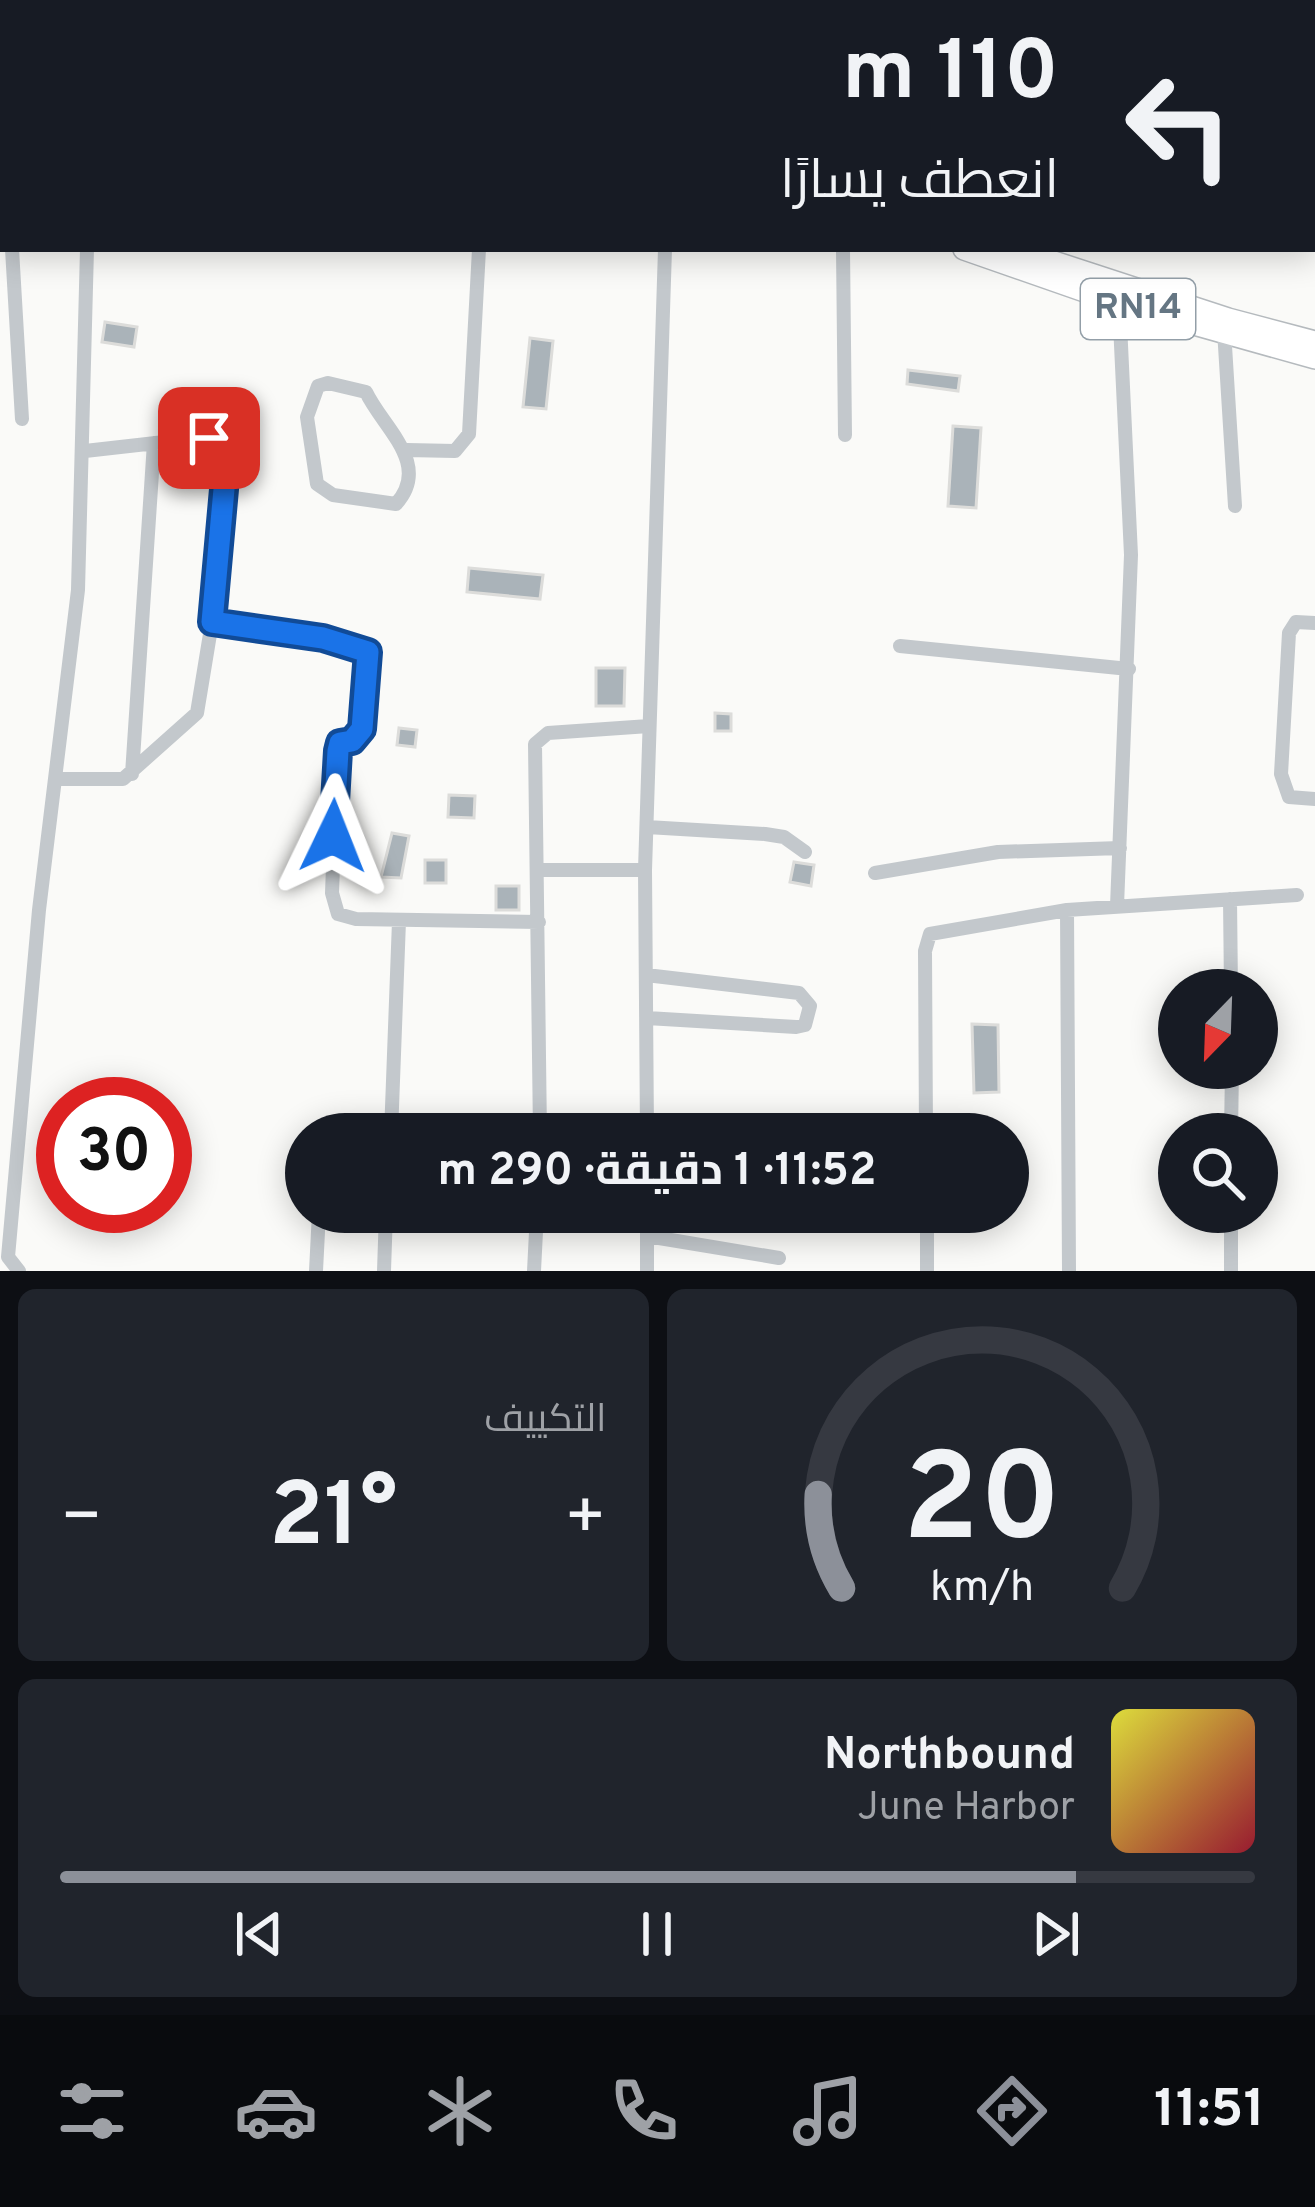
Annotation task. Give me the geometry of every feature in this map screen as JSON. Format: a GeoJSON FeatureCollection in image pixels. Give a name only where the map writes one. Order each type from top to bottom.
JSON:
{"type":"FeatureCollection","features":[{"type":"Feature","properties":{"kind":"main road","name":"RN14"},"geometry":{"type":"LineString","coordinates":[[1005,253],[1119,303],[1315,342]]}},
{"type":"Feature","properties":{"kind":"main road","name":"RN14"},"geometry":{"type":"LineString","coordinates":[[1005,253],[1315,358]]}},
{"type":"Feature","properties":{"kind":"street"},"geometry":{"type":"LineString","coordinates":[[12,252],[22,418]]}},
{"type":"Feature","properties":{"kind":"street"},"geometry":{"type":"LineString","coordinates":[[12,1269],[22,1076],[58,779],[85,451],[87,252]]}},
{"type":"Feature","properties":{"kind":"street"},"geometry":{"type":"LineString","coordinates":[[407,450],[454,452],[469,434],[479,252]]}},
{"type":"Feature","properties":{"kind":"street"},"geometry":{"type":"LineString","coordinates":[[646,1113],[645,870],[664,252]]}},
{"type":"Feature","properties":{"kind":"street"},"geometry":{"type":"LineString","coordinates":[[843,252],[845,435]]}},
{"type":"Feature","properties":{"kind":"street"},"geometry":{"type":"LineString","coordinates":[[1117,906],[1131,555],[1119,303]]}},
{"type":"Feature","properties":{"kind":"street"},"geometry":{"type":"LineString","coordinates":[[1225,327],[1235,506]]}},
{"type":"Feature","properties":{"kind":"street"},"geometry":{"type":"LineString","coordinates":[[328,383],[366,392],[407,450],[404,494],[396,504],[322,490],[314,476],[307,417],[310,396],[328,383]]}},
{"type":"Feature","properties":{"kind":"street"},"geometry":{"type":"LineString","coordinates":[[58,779],[123,779],[197,712],[223,540],[225,446],[209,438],[85,451]]}},
{"type":"Feature","properties":{"kind":"street"},"geometry":{"type":"LineString","coordinates":[[132,774],[154,443]]}},
{"type":"Feature","properties":{"kind":"street"},"geometry":{"type":"LineString","coordinates":[[212,622],[323,638],[368,652],[362,729],[352,741],[340,743],[338,751],[332,902],[346,918],[539,922]]}},
{"type":"Feature","properties":{"kind":"street"},"geometry":{"type":"LineString","coordinates":[[1315,623],[1296,622],[1289,634],[1281,774],[1288,797],[1315,799]]}},
{"type":"Feature","properties":{"kind":"street"},"geometry":{"type":"LineString","coordinates":[[900,646],[1129,669]]}},
{"type":"Feature","properties":{"kind":"street"},"geometry":{"type":"LineString","coordinates":[[540,1113],[533,751],[538,737],[649,726]]}},
{"type":"Feature","properties":{"kind":"street"},"geometry":{"type":"LineString","coordinates":[[646,827],[765,834],[784,837],[805,852]]}},
{"type":"Feature","properties":{"kind":"street"},"geometry":{"type":"LineString","coordinates":[[875,874],[1014,850],[1120,848]]}},
{"type":"Feature","properties":{"kind":"street"},"geometry":{"type":"LineString","coordinates":[[537,870],[645,870]]}},
{"type":"Feature","properties":{"kind":"street"},"geometry":{"type":"LineString","coordinates":[[926,1113],[927,937],[1067,910],[1297,896]]}},
{"type":"Feature","properties":{"kind":"street"},"geometry":{"type":"LineString","coordinates":[[1230,899],[1232,969]]}},
{"type":"Feature","properties":{"kind":"street"},"geometry":{"type":"LineString","coordinates":[[1067,910],[1069,1271]]}},
{"type":"Feature","properties":{"kind":"street"},"geometry":{"type":"LineString","coordinates":[[393,1113],[399,921]]}},
{"type":"Feature","properties":{"kind":"street"},"geometry":{"type":"LineString","coordinates":[[646,975],[799,993],[811,1006],[805,1025],[796,1027],[647,1018]]}},
{"type":"Feature","properties":{"kind":"street"},"geometry":{"type":"LineString","coordinates":[[316,1271],[318,1233]]}},
{"type":"Feature","properties":{"kind":"street"},"geometry":{"type":"LineString","coordinates":[[384,1271],[385,1233]]}},
{"type":"Feature","properties":{"kind":"street"},"geometry":{"type":"LineString","coordinates":[[534,1271],[536,1233]]}},
{"type":"Feature","properties":{"kind":"street"},"geometry":{"type":"LineString","coordinates":[[927,1233],[927,1271]]}},
{"type":"Feature","properties":{"kind":"street"},"geometry":{"type":"LineString","coordinates":[[1231,1233],[1231,1271]]}},
{"type":"Feature","properties":{"kind":"street"},"geometry":{"type":"LineString","coordinates":[[647,1271],[647,1236],[779,1258]]}},
{"type":"Feature","properties":{"kind":"building"},"geometry":{"type":"Polygon","coordinates":[[[105,322],[137,327],[134,347],[102,342],[105,322]]]}},
{"type":"Feature","properties":{"kind":"building"},"geometry":{"type":"Polygon","coordinates":[[[530,338],[553,341],[546,409],[523,407],[530,338]]]}},
{"type":"Feature","properties":{"kind":"building"},"geometry":{"type":"Polygon","coordinates":[[[908,370],[960,376],[958,391],[907,384],[908,370]]]}},
{"type":"Feature","properties":{"kind":"building"},"geometry":{"type":"Polygon","coordinates":[[[953,426],[981,428],[976,508],[948,506],[953,426]]]}},
{"type":"Feature","properties":{"kind":"building"},"geometry":{"type":"Polygon","coordinates":[[[469,568],[543,575],[540,599],[467,592],[469,568]]]}},
{"type":"Feature","properties":{"kind":"building"},"geometry":{"type":"Polygon","coordinates":[[[596,668],[625,668],[624,706],[596,706],[596,668]]]}},
{"type":"Feature","properties":{"kind":"building"},"geometry":{"type":"Polygon","coordinates":[[[715,713],[731,714],[731,731],[715,731],[715,713]]]}},
{"type":"Feature","properties":{"kind":"building"},"geometry":{"type":"Polygon","coordinates":[[[399,728],[417,730],[415,747],[397,745],[399,728]]]}},
{"type":"Feature","properties":{"kind":"building"},"geometry":{"type":"Polygon","coordinates":[[[449,795],[475,796],[474,818],[448,817],[449,795]]]}},
{"type":"Feature","properties":{"kind":"building"},"geometry":{"type":"Polygon","coordinates":[[[392,833],[409,836],[401,878],[381,877],[392,833]]]}},
{"type":"Feature","properties":{"kind":"building"},"geometry":{"type":"Polygon","coordinates":[[[425,860],[446,860],[446,883],[425,883],[425,860]]]}},
{"type":"Feature","properties":{"kind":"building"},"geometry":{"type":"Polygon","coordinates":[[[794,862],[814,865],[811,886],[790,882],[794,862]]]}},
{"type":"Feature","properties":{"kind":"building"},"geometry":{"type":"Polygon","coordinates":[[[496,886],[519,886],[519,910],[496,910],[496,886]]]}},
{"type":"Feature","properties":{"kind":"building"},"geometry":{"type":"Polygon","coordinates":[[[972,1024],[998,1025],[999,1092],[974,1093],[972,1024]]]}},
{"type":"Feature","properties":{"kind":"route"},"geometry":{"type":"LineString","coordinates":[[209,438],[223,442],[227,456],[212,622],[323,638],[358,645],[368,652],[362,729],[352,741],[340,743],[338,751],[333,836]]}}]}
